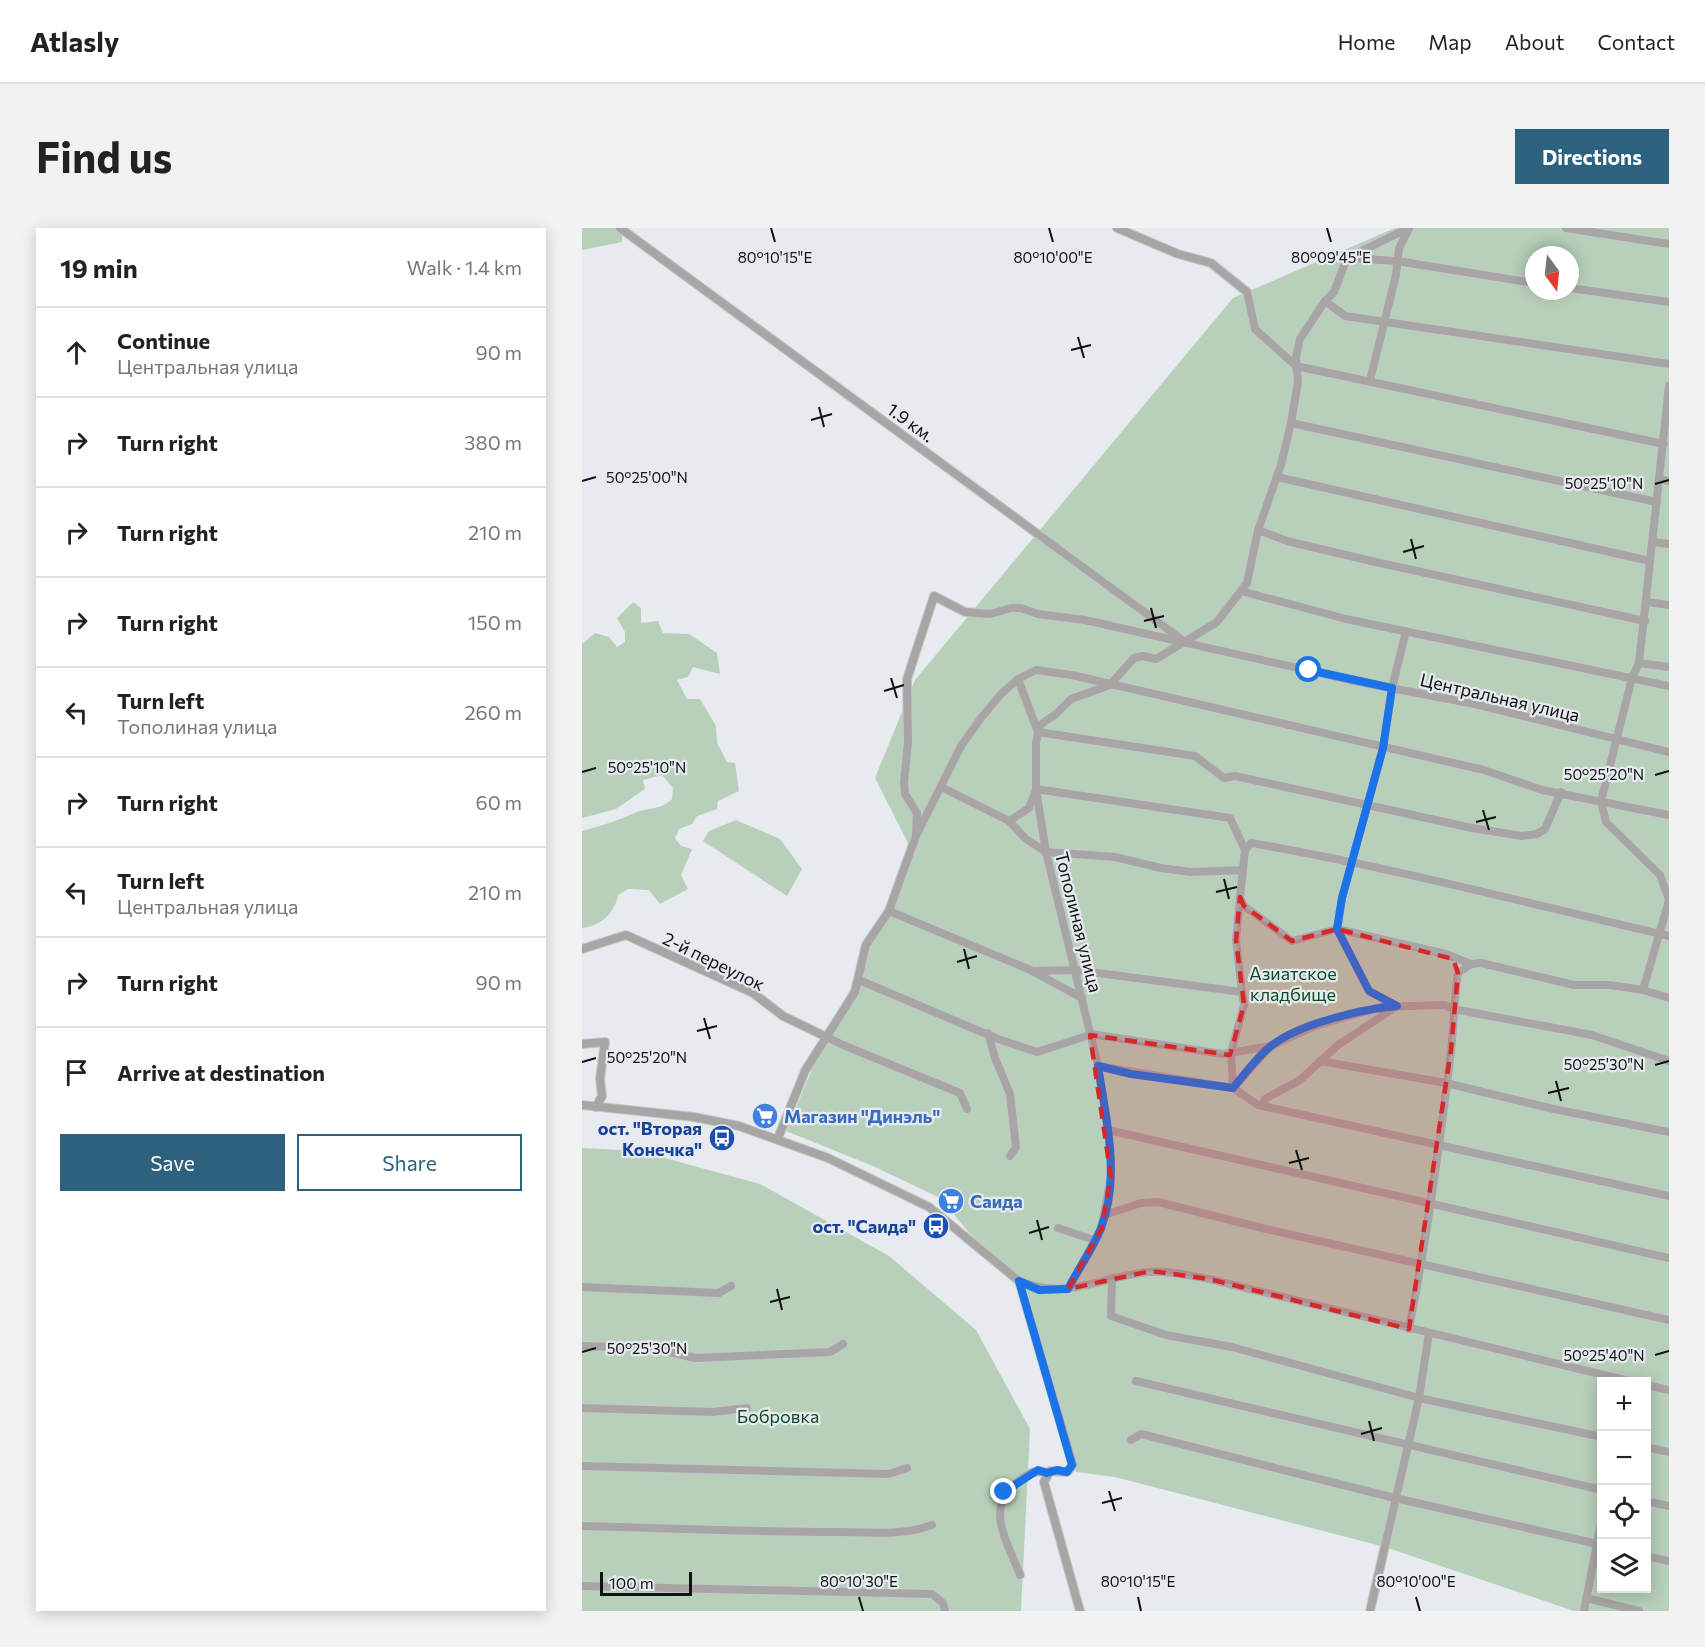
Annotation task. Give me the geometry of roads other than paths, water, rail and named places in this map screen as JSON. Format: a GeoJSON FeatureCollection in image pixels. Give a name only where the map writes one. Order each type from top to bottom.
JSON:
{"type":"FeatureCollection","features":[{"type":"Feature","properties":{"kind":"street","name":"1.9 км."},"geometry":{"type":"LineString","coordinates":[[620,228],[1184,641]]}},
{"type":"Feature","properties":{"kind":"street"},"geometry":{"type":"LineString","coordinates":[[1117,228],[1178,255],[1211,263],[1247,292],[1255,329],[1296,366],[1664,444]]}},
{"type":"Feature","properties":{"kind":"street"},"geometry":{"type":"LineString","coordinates":[[1370,380],[1385,321],[1396,261],[1402,239],[1410,228]]}},
{"type":"Feature","properties":{"kind":"street"},"geometry":{"type":"LineString","coordinates":[[1038,732],[1040,725],[1056,714],[1071,699],[1110,685],[1134,658],[1156,659],[1217,622],[1247,583],[1252,569],[1258,530],[1277,477],[1291,423],[1298,382],[1296,366],[1300,339],[1325,301],[1334,292],[1347,258],[1410,228]]}},
{"type":"Feature","properties":{"kind":"street"},"geometry":{"type":"LineString","coordinates":[[1566,228],[1669,244]]}},
{"type":"Feature","properties":{"kind":"street"},"geometry":{"type":"LineString","coordinates":[[1347,258],[1396,261],[1525,282]]}},
{"type":"Feature","properties":{"kind":"street"},"geometry":{"type":"LineString","coordinates":[[1579,289],[1669,302]]}},
{"type":"Feature","properties":{"kind":"street"},"geometry":{"type":"LineString","coordinates":[[1325,301],[1345,316],[1669,364]]}},
{"type":"Feature","properties":{"kind":"street"},"geometry":{"type":"LineString","coordinates":[[1643,990],[1669,900],[1657,871],[1606,822],[1601,801],[1632,678],[1639,663],[1668,422],[1669,386]]}},
{"type":"Feature","properties":{"kind":"street"},"geometry":{"type":"LineString","coordinates":[[1291,423],[1657,502]]}},
{"type":"Feature","properties":{"kind":"street"},"geometry":{"type":"LineString","coordinates":[[1277,477],[1650,561]]}},
{"type":"Feature","properties":{"kind":"street"},"geometry":{"type":"LineString","coordinates":[[1660,479],[1669,481]]}},
{"type":"Feature","properties":{"kind":"street"},"geometry":{"type":"LineString","coordinates":[[1258,530],[1287,541],[1371,561],[1645,621]]}},
{"type":"Feature","properties":{"kind":"street"},"geometry":{"type":"LineString","coordinates":[[1653,542],[1669,544]]}},
{"type":"Feature","properties":{"kind":"street"},"geometry":{"type":"LineString","coordinates":[[1240,591],[1346,619],[1669,686]]}},
{"type":"Feature","properties":{"kind":"street","name":"Центральная улица"},"geometry":{"type":"LineString","coordinates":[[916,836],[917,813],[905,794],[904,783],[908,742],[907,679],[934,596],[965,612],[990,614],[1011,608],[1021,608],[1038,614],[1184,641],[1392,688],[1475,704],[1669,752]]}},
{"type":"Feature","properties":{"kind":"street"},"geometry":{"type":"LineString","coordinates":[[1647,602],[1669,605]]}},
{"type":"Feature","properties":{"kind":"street"},"geometry":{"type":"LineString","coordinates":[[1397,1006],[1369,991],[1337,929],[1342,898],[1383,748],[1392,688],[1406,631]]}},
{"type":"Feature","properties":{"kind":"street"},"geometry":{"type":"LineString","coordinates":[[1639,663],[1669,667]]}},
{"type":"Feature","properties":{"kind":"street"},"geometry":{"type":"LineString","coordinates":[[778,1138],[805,1071],[848,1006],[859,980],[866,945],[889,911],[916,836],[961,747],[1001,694],[1018,679],[1036,670],[1484,770],[1542,790],[1669,814]]}},
{"type":"Feature","properties":{"kind":"street"},"geometry":{"type":"LineString","coordinates":[[1018,679],[1038,732]]}},
{"type":"Feature","properties":{"kind":"street"},"geometry":{"type":"LineString","coordinates":[[1038,732],[1195,756],[1224,778],[1235,776],[1368,806],[1522,836],[1537,834],[1545,829],[1561,792]]}},
{"type":"Feature","properties":{"kind":"street","name":"Тополиная улица"},"geometry":{"type":"LineString","coordinates":[[1038,732],[1036,789],[1046,852],[1098,1066],[1108,1130],[1111,1177],[1104,1215],[1094,1240],[1068,1289]]}},
{"type":"Feature","properties":{"kind":"street"},"geometry":{"type":"LineString","coordinates":[[941,788],[1009,821],[1026,838],[1046,852],[1115,857],[1161,868],[1191,872],[1243,870]]}},
{"type":"Feature","properties":{"kind":"street"},"geometry":{"type":"LineString","coordinates":[[1009,821],[1029,808],[1036,789],[1230,818],[1245,850],[1236,940],[1244,1005],[1231,1052],[1233,1088]]}},
{"type":"Feature","properties":{"kind":"street"},"geometry":{"type":"LineString","coordinates":[[1245,850],[1251,843],[1460,886],[1669,936]]}},
{"type":"Feature","properties":{"kind":"street"},"geometry":{"type":"LineString","coordinates":[[1657,871],[1669,874]]}},
{"type":"Feature","properties":{"kind":"street"},"geometry":{"type":"LineString","coordinates":[[1240,897],[1244,906],[1292,940],[1337,929],[1446,954],[1471,964],[1481,963],[1574,985],[1610,985],[1643,990],[1669,998]]}},
{"type":"Feature","properties":{"kind":"street"},"geometry":{"type":"LineString","coordinates":[[889,911],[1033,971],[1082,998]]}},
{"type":"Feature","properties":{"kind":"street","name":"2-й переулок"},"geometry":{"type":"LineString","coordinates":[[582,949],[626,936],[753,993],[783,1016],[960,1093],[967,1109]]}},
{"type":"Feature","properties":{"kind":"street"},"geometry":{"type":"LineString","coordinates":[[1409,1329],[1422,1263],[1446,1083],[1458,973],[1454,959]]}},
{"type":"Feature","properties":{"kind":"street"},"geometry":{"type":"LineString","coordinates":[[1458,973],[1471,964]]}},
{"type":"Feature","properties":{"kind":"street"},"geometry":{"type":"LineString","coordinates":[[1033,971],[1075,970],[1242,992]]}},
{"type":"Feature","properties":{"kind":"street"},"geometry":{"type":"LineString","coordinates":[[859,980],[998,1039],[1037,1052],[1090,1035],[1223,1054],[1271,1046],[1315,1026],[1366,1010],[1397,1006],[1444,1005],[1453,1009],[1592,1035],[1669,1061]]}},
{"type":"Feature","properties":{"kind":"street"},"geometry":{"type":"LineString","coordinates":[[1262,1106],[1264,1099],[1300,1080],[1338,1045],[1397,1006]]}},
{"type":"Feature","properties":{"kind":"street"},"geometry":{"type":"LineString","coordinates":[[988,1033],[995,1058],[1010,1094],[1016,1147],[1010,1156]]}},
{"type":"Feature","properties":{"kind":"street"},"geometry":{"type":"LineString","coordinates":[[582,1044],[605,1042],[600,1079],[602,1096],[596,1107]]}},
{"type":"Feature","properties":{"kind":"street"},"geometry":{"type":"LineString","coordinates":[[1233,1088],[1271,1046]]}},
{"type":"Feature","properties":{"kind":"street"},"geometry":{"type":"LineString","coordinates":[[1320,1061],[1446,1083],[1549,1108],[1669,1132]]}},
{"type":"Feature","properties":{"kind":"street"},"geometry":{"type":"LineString","coordinates":[[1098,1066],[1131,1074],[1233,1088],[1262,1106],[1669,1196]]}},
{"type":"Feature","properties":{"kind":"street"},"geometry":{"type":"LineString","coordinates":[[582,1105],[694,1117],[778,1138],[859,1171],[929,1207],[1019,1281],[1039,1290],[1068,1289],[1151,1271],[1209,1279],[1614,1377]]}},
{"type":"Feature","properties":{"kind":"street"},"geometry":{"type":"LineString","coordinates":[[1108,1130],[1669,1258]]}},
{"type":"Feature","properties":{"kind":"street"},"geometry":{"type":"LineString","coordinates":[[1104,1215],[1141,1203],[1158,1202],[1669,1320]]}},
{"type":"Feature","properties":{"kind":"street"},"geometry":{"type":"LineString","coordinates":[[1058,1228],[1094,1240]]}},
{"type":"Feature","properties":{"kind":"street"},"geometry":{"type":"LineString","coordinates":[[1112,1278],[1111,1316],[1166,1335],[1232,1347],[1419,1398],[1597,1436]]}},
{"type":"Feature","properties":{"kind":"street"},"geometry":{"type":"LineString","coordinates":[[1019,1281],[1072,1465],[1067,1472],[1057,1470],[1047,1473],[1038,1470],[1032,1472],[1004,1492],[1000,1500],[1000,1518],[1020,1575]]}},
{"type":"Feature","properties":{"kind":"street"},"geometry":{"type":"LineString","coordinates":[[582,1287],[719,1293],[731,1286]]}},
{"type":"Feature","properties":{"kind":"street"},"geometry":{"type":"LineString","coordinates":[[1370,1611],[1419,1398],[1429,1333]]}},
{"type":"Feature","properties":{"kind":"street"},"geometry":{"type":"LineString","coordinates":[[582,1346],[653,1348],[695,1358],[830,1352],[843,1344]]}},
{"type":"Feature","properties":{"kind":"street"},"geometry":{"type":"LineString","coordinates":[[1136,1381],[1408,1447],[1597,1489]]}},
{"type":"Feature","properties":{"kind":"street"},"geometry":{"type":"LineString","coordinates":[[1651,1386],[1669,1390]]}},
{"type":"Feature","properties":{"kind":"street"},"geometry":{"type":"LineString","coordinates":[[582,1408],[713,1412],[747,1408]]}},
{"type":"Feature","properties":{"kind":"street"},"geometry":{"type":"LineString","coordinates":[[1131,1440],[1141,1434],[1395,1498],[1597,1544]]}},
{"type":"Feature","properties":{"kind":"street"},"geometry":{"type":"LineString","coordinates":[[1651,1448],[1669,1452]]}},
{"type":"Feature","properties":{"kind":"street"},"geometry":{"type":"LineString","coordinates":[[582,1466],[890,1474],[907,1468]]}},
{"type":"Feature","properties":{"kind":"street"},"geometry":{"type":"LineString","coordinates":[[1047,1473],[1044,1482],[1080,1611]]}},
{"type":"Feature","properties":{"kind":"street"},"geometry":{"type":"LineString","coordinates":[[1651,1502],[1669,1506]]}},
{"type":"Feature","properties":{"kind":"street"},"geometry":{"type":"LineString","coordinates":[[582,1526],[820,1532],[917,1530],[932,1525]]}},
{"type":"Feature","properties":{"kind":"street"},"geometry":{"type":"LineString","coordinates":[[1584,1611],[1597,1548]]}},
{"type":"Feature","properties":{"kind":"street"},"geometry":{"type":"LineString","coordinates":[[1651,1557],[1669,1561]]}},
{"type":"Feature","properties":{"kind":"street"},"geometry":{"type":"LineString","coordinates":[[582,1586],[932,1594],[943,1603],[945,1611]]}},
{"type":"Feature","properties":{"kind":"street"},"geometry":{"type":"LineString","coordinates":[[1586,1598],[1639,1611]]}},
{"type":"Feature","properties":{"kind":"place","name":"Магазин \"Динэль\""},"geometry":{"type":"Point","coordinates":[765,1116]}},
{"type":"Feature","properties":{"kind":"place","name":"ост. \"Вторая Конечка\""},"geometry":{"type":"Point","coordinates":[722,1138]}},
{"type":"Feature","properties":{"kind":"place","name":"Саида"},"geometry":{"type":"Point","coordinates":[951,1201]}},
{"type":"Feature","properties":{"kind":"place","name":"ост. \"Саида\""},"geometry":{"type":"Point","coordinates":[936,1226]}},
{"type":"Feature","properties":{"kind":"park label","name":"Азиатское кладбище"},"geometry":{"type":"Point","coordinates":[1293,984]}},
{"type":"Feature","properties":{"kind":"park label","name":"Бобровка"},"geometry":{"type":"Point","coordinates":[778,1416]}}]}
